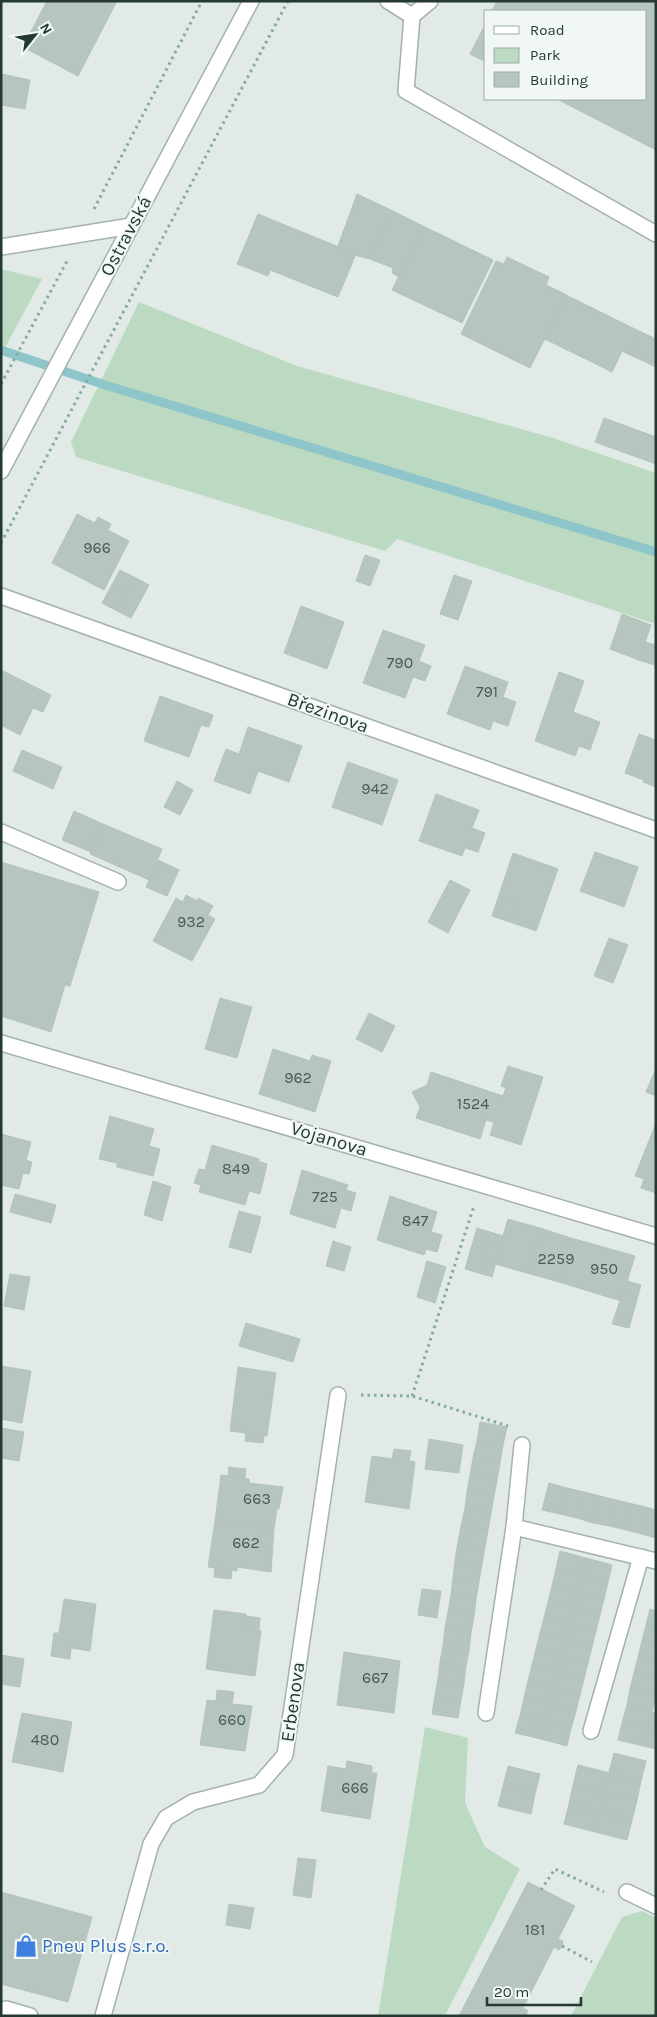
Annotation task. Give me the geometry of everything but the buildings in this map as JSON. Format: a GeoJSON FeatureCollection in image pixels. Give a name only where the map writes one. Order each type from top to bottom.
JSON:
{"type":"FeatureCollection","features":[{"type":"Feature","properties":{"kind":"street","name":"Ostravská"},"geometry":{"type":"LineString","coordinates":[[1,471],[250,1]]}},
{"type":"Feature","properties":{"kind":"street"},"geometry":{"type":"LineString","coordinates":[[388,1],[412,16]]}},
{"type":"Feature","properties":{"kind":"street"},"geometry":{"type":"LineString","coordinates":[[430,1],[412,16],[406,91],[656,234]]}},
{"type":"Feature","properties":{"kind":"street"},"geometry":{"type":"LineString","coordinates":[[1,248],[131,226]]}},
{"type":"Feature","properties":{"kind":"street","name":"Březinova"},"geometry":{"type":"LineString","coordinates":[[1,596],[656,830]]}},
{"type":"Feature","properties":{"kind":"street"},"geometry":{"type":"LineString","coordinates":[[1,832],[118,882]]}},
{"type":"Feature","properties":{"kind":"street","name":"Vojanova"},"geometry":{"type":"LineString","coordinates":[[1,1042],[656,1236]]}},
{"type":"Feature","properties":{"kind":"street","name":"Erbenova"},"geometry":{"type":"LineString","coordinates":[[104,2016],[151,1844],[166,1818],[193,1802],[259,1785],[286,1755],[338,1395]]}},
{"type":"Feature","properties":{"kind":"street"},"geometry":{"type":"LineString","coordinates":[[486,1713],[514,1527],[522,1446]]}},
{"type":"Feature","properties":{"kind":"street"},"geometry":{"type":"LineString","coordinates":[[514,1527],[656,1561]]}},
{"type":"Feature","properties":{"kind":"street"},"geometry":{"type":"LineString","coordinates":[[591,1731],[641,1557]]}},
{"type":"Feature","properties":{"kind":"street"},"geometry":{"type":"LineString","coordinates":[[627,1892],[656,1906]]}},
{"type":"Feature","properties":{"kind":"street"},"geometry":{"type":"LineString","coordinates":[[6,2009],[30,2016]]}},
{"type":"Feature","properties":{"kind":"path"},"geometry":{"type":"LineString","coordinates":[[1,384],[202,1]]}},
{"type":"Feature","properties":{"kind":"path"},"geometry":{"type":"LineString","coordinates":[[1,543],[288,1]]}},
{"type":"Feature","properties":{"kind":"path"},"geometry":{"type":"LineString","coordinates":[[412,1396],[482,1184]]}},
{"type":"Feature","properties":{"kind":"path"},"geometry":{"type":"LineString","coordinates":[[338,1395],[412,1396],[518,1429],[522,1446]]}},
{"type":"Feature","properties":{"kind":"path"},"geometry":{"type":"LineString","coordinates":[[541,1890],[555,1869],[606,1893]]}},
{"type":"Feature","properties":{"kind":"path"},"geometry":{"type":"LineString","coordinates":[[562,1946],[592,1962]]}},
{"type":"Feature","properties":{"kind":"green space"},"geometry":{"type":"Polygon","coordinates":[[[1,269],[42,279],[1,355],[1,269]]]}},
{"type":"Feature","properties":{"kind":"green space"},"geometry":{"type":"Polygon","coordinates":[[[139,302],[297,366],[553,438],[656,473],[656,624],[397,539],[385,551],[76,457],[71,442],[139,302]]]}},
{"type":"Feature","properties":{"kind":"green space"},"geometry":{"type":"Polygon","coordinates":[[[425,1727],[468,1738],[465,1803],[485,1847],[520,1869],[445,2016],[378,2016],[425,1727]]]}},
{"type":"Feature","properties":{"kind":"green space"},"geometry":{"type":"Polygon","coordinates":[[[642,1911],[656,1918],[656,2016],[571,2016],[622,1917],[642,1911]]]}},
{"type":"Feature","properties":{"kind":"waterway"},"geometry":{"type":"LineString","coordinates":[[1,350],[105,385],[656,552]]}},
{"type":"Feature","properties":{"kind":"place","name":"Pneu Plus s.r.o."},"geometry":{"type":"Point","coordinates":[26,1946]}}]}
